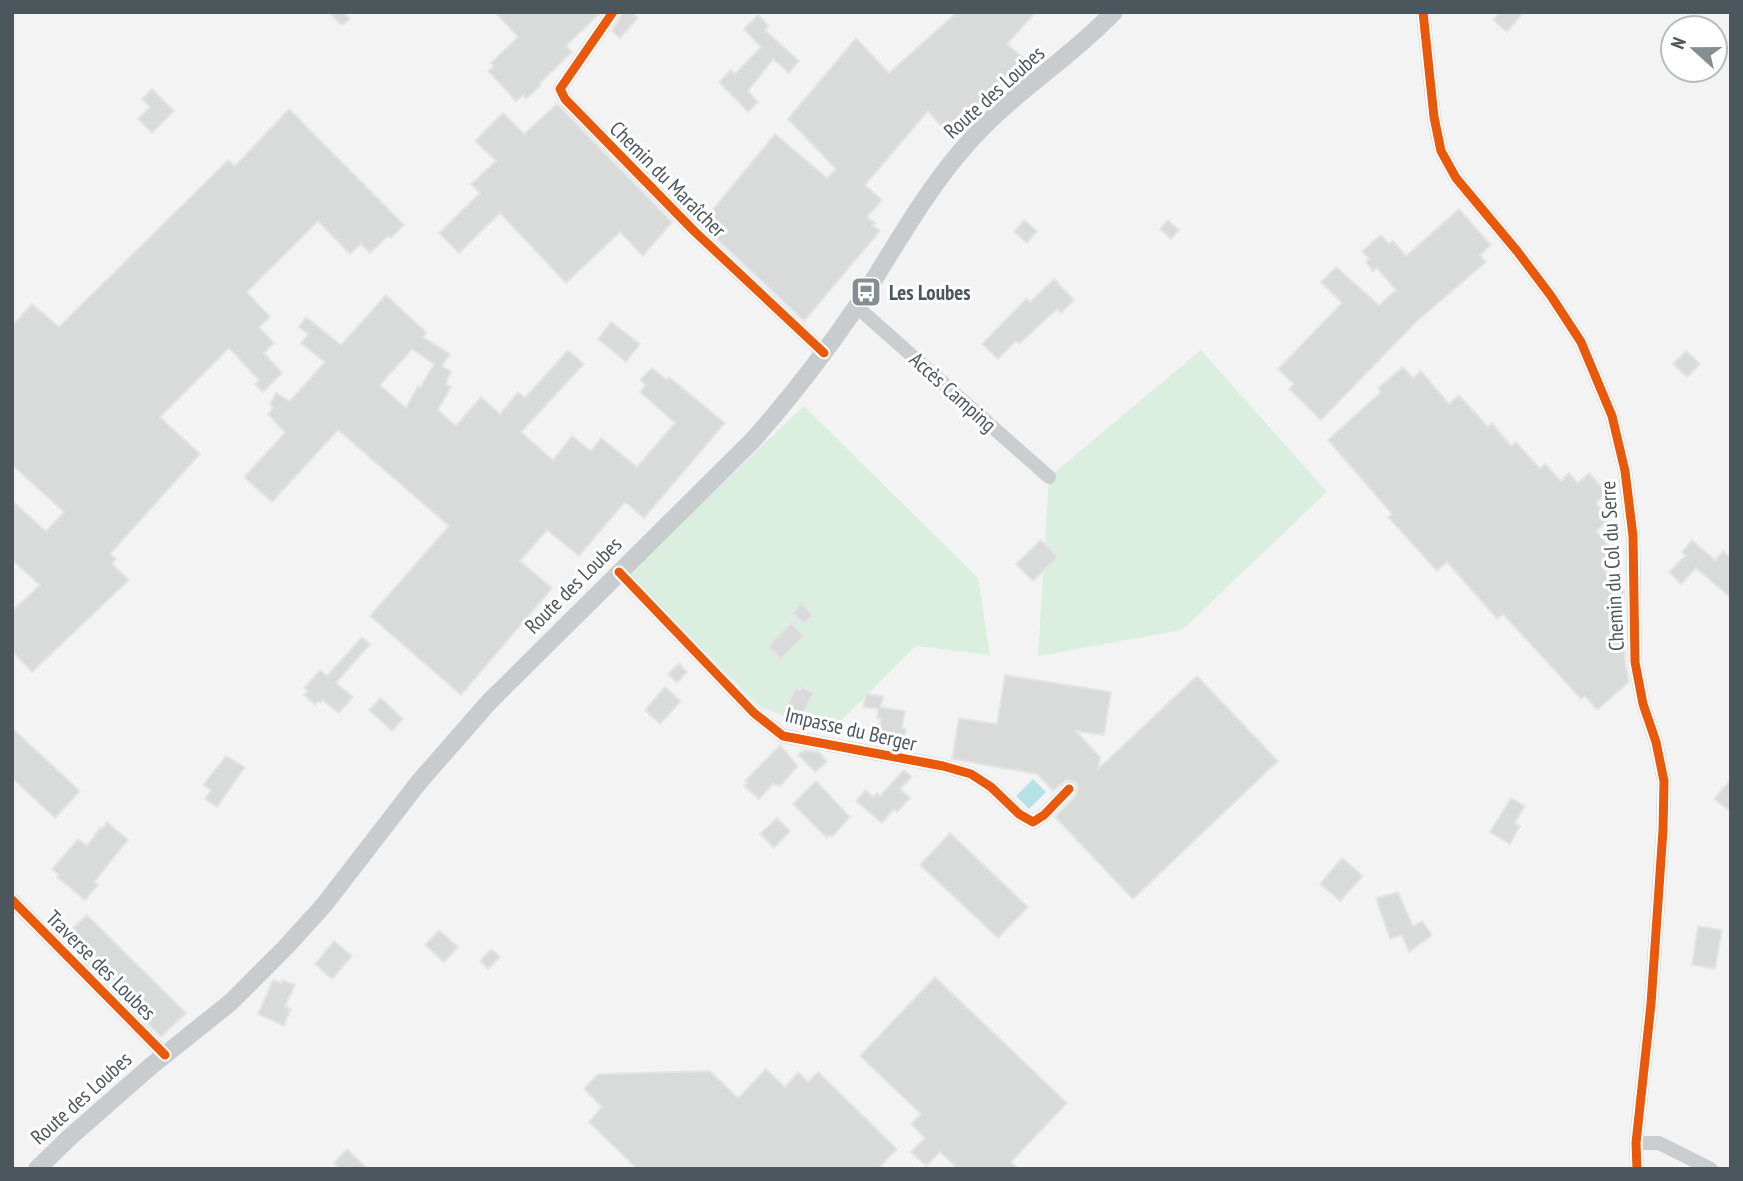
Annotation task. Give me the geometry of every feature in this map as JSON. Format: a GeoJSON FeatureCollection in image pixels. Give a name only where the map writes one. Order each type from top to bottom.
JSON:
{"type":"FeatureCollection","features":[{"type":"Feature","properties":{"kind":"main road","name":"Route des Loubes"},"geometry":{"type":"LineString","coordinates":[[37,1169],[70,1137],[230,1002],[285,948],[324,905],[419,782],[489,702],[753,440],[824,353],[920,207],[967,144],[1010,103],[1088,40],[1114,12]]}},
{"type":"Feature","properties":{"kind":"street","name":"Chemin du Maraîcher"},"geometry":{"type":"LineString","coordinates":[[613,12],[560,89],[565,99],[712,249],[824,353]]}},
{"type":"Feature","properties":{"kind":"street","name":"Chemin du Col du Serre"},"geometry":{"type":"LineString","coordinates":[[1423,12],[1434,117],[1441,151],[1456,178],[1542,285],[1581,342],[1612,416],[1625,471],[1633,536],[1635,662],[1643,704],[1656,742],[1664,781],[1651,1004],[1636,1143],[1637,1169]]}},
{"type":"Feature","properties":{"kind":"street","name":"Accès Camping"},"geometry":{"type":"LineString","coordinates":[[856,306],[1049,477]]}},
{"type":"Feature","properties":{"kind":"street","name":"Impasse du Berger"},"geometry":{"type":"LineString","coordinates":[[619,572],[754,713],[783,736],[943,766],[971,774],[991,787],[1019,814],[1033,822],[1044,815],[1069,789]]}},
{"type":"Feature","properties":{"kind":"street","name":"Traverse des Loubes"},"geometry":{"type":"LineString","coordinates":[[12,900],[165,1055]]}},
{"type":"Feature","properties":{"kind":"street"},"geometry":{"type":"LineString","coordinates":[[1636,1143],[1659,1143],[1711,1169]]}},
{"type":"Feature","properties":{"kind":"green space"},"geometry":{"type":"Polygon","coordinates":[[[1201,350],[1327,492],[1182,630],[1038,656],[1049,477],[1201,350]]]}},
{"type":"Feature","properties":{"kind":"green space"},"geometry":{"type":"Polygon","coordinates":[[[804,406],[978,578],[990,655],[916,646],[830,732],[760,707],[628,573],[804,406]]]}},
{"type":"Feature","properties":{"kind":"water"},"geometry":{"type":"Polygon","coordinates":[[[1033,779],[1046,792],[1029,809],[1016,796],[1033,779]]]}},
{"type":"Feature","properties":{"kind":"building"},"geometry":{"type":"Polygon","coordinates":[[[329,12],[344,12],[350,19],[340,24],[329,12]]]}},
{"type":"Feature","properties":{"kind":"building"},"geometry":{"type":"Polygon","coordinates":[[[495,12],[601,12],[566,46],[572,52],[541,85],[526,99],[523,95],[516,101],[488,71],[494,66],[491,63],[518,37],[495,12]]]}},
{"type":"Feature","properties":{"kind":"building"},"geometry":{"type":"Polygon","coordinates":[[[623,12],[632,12],[638,18],[620,38],[612,31],[623,12]]]}},
{"type":"Feature","properties":{"kind":"building"},"geometry":{"type":"Polygon","coordinates":[[[957,12],[1036,12],[1007,44],[1025,59],[1018,66],[1020,69],[947,133],[928,111],[865,185],[882,200],[867,217],[880,231],[804,321],[701,224],[775,134],[827,178],[836,169],[788,119],[856,38],[889,73],[957,12]]]}},
{"type":"Feature","properties":{"kind":"building"},"geometry":{"type":"Polygon","coordinates":[[[1501,12],[1524,12],[1507,32],[1493,20],[1501,12]]]}},
{"type":"Feature","properties":{"kind":"building"},"geometry":{"type":"Polygon","coordinates":[[[758,15],[769,26],[765,30],[799,61],[789,73],[773,59],[748,91],[758,102],[748,112],[719,82],[731,70],[735,74],[761,47],[744,29],[758,15]]]}},
{"type":"Feature","properties":{"kind":"building"},"geometry":{"type":"Polygon","coordinates":[[[152,89],[174,111],[152,133],[138,119],[150,107],[142,99],[152,89]]]}},
{"type":"Feature","properties":{"kind":"building"},"geometry":{"type":"Polygon","coordinates":[[[557,104],[672,222],[643,256],[620,232],[566,283],[500,213],[459,253],[439,233],[480,193],[471,184],[496,161],[475,141],[503,113],[524,134],[557,104]]]}},
{"type":"Feature","properties":{"kind":"building"},"geometry":{"type":"Polygon","coordinates":[[[289,109],[404,225],[370,253],[361,244],[350,254],[318,221],[247,292],[270,317],[259,327],[274,343],[264,353],[282,373],[263,392],[255,384],[259,380],[229,348],[160,417],[200,454],[110,554],[116,558],[112,564],[129,580],[32,672],[12,651],[12,611],[40,585],[12,560],[12,501],[46,531],[64,512],[12,465],[12,326],[32,304],[59,327],[228,160],[235,166],[289,109]]]}},
{"type":"Feature","properties":{"kind":"building"},"geometry":{"type":"Polygon","coordinates":[[[1459,209],[1491,245],[1480,255],[1486,262],[1416,322],[1321,420],[1289,389],[1294,384],[1278,369],[1342,303],[1321,282],[1336,267],[1379,305],[1396,290],[1377,268],[1373,271],[1366,262],[1369,259],[1362,251],[1381,235],[1389,244],[1393,241],[1406,256],[1459,209]]]}},
{"type":"Feature","properties":{"kind":"building"},"geometry":{"type":"Polygon","coordinates":[[[1024,220],[1037,231],[1027,243],[1014,232],[1024,220]]]}},
{"type":"Feature","properties":{"kind":"building"},"geometry":{"type":"Polygon","coordinates":[[[1168,220],[1179,230],[1171,239],[1160,229],[1168,220]]]}},
{"type":"Feature","properties":{"kind":"building"},"geometry":{"type":"Polygon","coordinates":[[[1054,279],[1074,300],[1061,313],[1057,309],[1019,344],[1016,341],[998,359],[982,344],[1027,298],[1030,302],[1054,279]]]}},
{"type":"Feature","properties":{"kind":"building"},"geometry":{"type":"Polygon","coordinates":[[[386,295],[427,333],[423,337],[450,354],[442,366],[451,371],[446,384],[451,387],[438,410],[456,426],[481,397],[500,414],[518,392],[525,398],[568,350],[584,364],[521,432],[553,460],[572,436],[591,451],[601,438],[637,467],[675,423],[640,392],[646,385],[640,380],[652,368],[667,380],[669,377],[725,423],[644,518],[625,502],[579,556],[547,530],[520,561],[552,588],[461,695],[370,616],[449,526],[338,430],[272,502],[244,477],[285,433],[268,414],[273,408],[270,404],[276,393],[290,401],[325,362],[301,343],[308,334],[299,327],[306,317],[341,345],[386,295]],[[412,349],[380,385],[406,408],[434,364],[412,349]]]}},
{"type":"Feature","properties":{"kind":"building"},"geometry":{"type":"Polygon","coordinates":[[[611,322],[640,344],[626,362],[598,339],[611,322]]]}},
{"type":"Feature","properties":{"kind":"building"},"geometry":{"type":"Polygon","coordinates":[[[1686,351],[1700,364],[1687,377],[1673,364],[1686,351]]]}},
{"type":"Feature","properties":{"kind":"building"},"geometry":{"type":"Polygon","coordinates":[[[1403,367],[1413,378],[1421,371],[1449,404],[1459,395],[1488,427],[1492,423],[1511,446],[1516,442],[1540,469],[1545,464],[1561,481],[1569,473],[1578,483],[1589,473],[1607,493],[1596,503],[1610,519],[1596,531],[1615,553],[1601,566],[1624,590],[1625,662],[1629,682],[1597,710],[1585,696],[1581,699],[1503,614],[1497,619],[1447,562],[1437,571],[1388,517],[1392,514],[1328,440],[1381,392],[1378,388],[1403,367]]]}},
{"type":"Feature","properties":{"kind":"building"},"geometry":{"type":"Polygon","coordinates":[[[1041,540],[1058,557],[1033,581],[1016,564],[1041,540]]]}},
{"type":"Feature","properties":{"kind":"building"},"geometry":{"type":"Polygon","coordinates":[[[1692,540],[1715,560],[1723,551],[1731,558],[1731,598],[1696,568],[1681,584],[1669,572],[1686,555],[1682,552],[1692,540]]]}},
{"type":"Feature","properties":{"kind":"building"},"geometry":{"type":"Polygon","coordinates":[[[801,603],[813,615],[804,624],[792,613],[801,603]]]}},
{"type":"Feature","properties":{"kind":"building"},"geometry":{"type":"Polygon","coordinates":[[[791,623],[804,636],[781,659],[768,646],[791,623]]]}},
{"type":"Feature","properties":{"kind":"building"},"geometry":{"type":"Polygon","coordinates":[[[362,637],[370,644],[336,683],[353,697],[339,713],[322,700],[315,705],[304,695],[308,691],[304,688],[320,670],[327,676],[362,637]]]}},
{"type":"Feature","properties":{"kind":"building"},"geometry":{"type":"Polygon","coordinates":[[[679,663],[687,672],[677,683],[668,674],[679,663]]]}},
{"type":"Feature","properties":{"kind":"building"},"geometry":{"type":"Polygon","coordinates":[[[1005,675],[1111,692],[1104,735],[1076,731],[1100,757],[1098,769],[1197,676],[1278,761],[1133,899],[1055,817],[1076,795],[1078,787],[1075,782],[1066,780],[1053,791],[1037,774],[952,759],[959,718],[997,724],[1005,675]]]}},
{"type":"Feature","properties":{"kind":"building"},"geometry":{"type":"Polygon","coordinates":[[[665,687],[681,701],[660,724],[645,710],[665,687]]]}},
{"type":"Feature","properties":{"kind":"building"},"geometry":{"type":"Polygon","coordinates":[[[801,687],[814,693],[799,720],[783,713],[795,688],[800,690],[801,687]]]}},
{"type":"Feature","properties":{"kind":"building"},"geometry":{"type":"Polygon","coordinates":[[[866,694],[883,696],[881,707],[905,711],[903,747],[881,744],[882,737],[878,736],[881,718],[877,718],[878,709],[863,707],[866,694]]]}},
{"type":"Feature","properties":{"kind":"building"},"geometry":{"type":"Polygon","coordinates":[[[381,698],[403,719],[392,731],[369,710],[381,698]]]}},
{"type":"Feature","properties":{"kind":"building"},"geometry":{"type":"Polygon","coordinates":[[[12,728],[80,791],[55,818],[12,778],[12,728]]]}},
{"type":"Feature","properties":{"kind":"building"},"geometry":{"type":"Polygon","coordinates":[[[780,745],[798,766],[780,786],[773,784],[759,799],[744,786],[747,783],[745,781],[780,745]]]}},
{"type":"Feature","properties":{"kind":"building"},"geometry":{"type":"Polygon","coordinates":[[[804,750],[819,752],[827,762],[815,772],[798,755],[804,750]]]}},
{"type":"Feature","properties":{"kind":"building"},"geometry":{"type":"Polygon","coordinates":[[[226,756],[245,767],[217,807],[205,799],[211,790],[203,785],[226,756]]]}},
{"type":"Feature","properties":{"kind":"building"},"geometry":{"type":"Polygon","coordinates":[[[904,770],[912,777],[900,789],[910,798],[897,812],[894,809],[882,823],[856,801],[866,790],[873,797],[877,793],[880,796],[904,770]]]}},
{"type":"Feature","properties":{"kind":"building"},"geometry":{"type":"Polygon","coordinates":[[[1731,779],[1731,812],[1714,799],[1731,779]]]}},
{"type":"Feature","properties":{"kind":"building"},"geometry":{"type":"Polygon","coordinates":[[[816,781],[850,817],[832,837],[829,835],[827,838],[793,804],[816,781]]]}},
{"type":"Feature","properties":{"kind":"building"},"geometry":{"type":"Polygon","coordinates":[[[1511,798],[1525,806],[1515,823],[1520,826],[1510,844],[1490,832],[1511,798]]]}},
{"type":"Feature","properties":{"kind":"building"},"geometry":{"type":"Polygon","coordinates":[[[777,818],[790,831],[774,848],[760,834],[777,818]]]}},
{"type":"Feature","properties":{"kind":"building"},"geometry":{"type":"Polygon","coordinates":[[[107,822],[128,840],[94,882],[98,885],[85,900],[57,877],[59,875],[52,869],[78,839],[87,846],[107,822]]]}},
{"type":"Feature","properties":{"kind":"building"},"geometry":{"type":"Polygon","coordinates":[[[950,833],[1028,907],[998,938],[920,865],[950,833]]]}},
{"type":"Feature","properties":{"kind":"building"},"geometry":{"type":"Polygon","coordinates":[[[1342,858],[1363,876],[1340,901],[1320,884],[1342,858]]]}},
{"type":"Feature","properties":{"kind":"building"},"geometry":{"type":"Polygon","coordinates":[[[1398,892],[1413,926],[1422,921],[1432,935],[1409,952],[1402,935],[1390,939],[1376,898],[1398,892]]]}},
{"type":"Feature","properties":{"kind":"building"},"geometry":{"type":"Polygon","coordinates":[[[87,915],[186,1013],[161,1037],[66,941],[76,931],[73,928],[87,915]]]}},
{"type":"Feature","properties":{"kind":"building"},"geometry":{"type":"Polygon","coordinates":[[[1698,926],[1722,930],[1715,969],[1692,965],[1698,926]]]}},
{"type":"Feature","properties":{"kind":"building"},"geometry":{"type":"Polygon","coordinates":[[[439,930],[458,947],[444,962],[425,945],[439,930]]]}},
{"type":"Feature","properties":{"kind":"building"},"geometry":{"type":"Polygon","coordinates":[[[334,941],[352,956],[332,979],[315,964],[334,941]]]}},
{"type":"Feature","properties":{"kind":"building"},"geometry":{"type":"Polygon","coordinates":[[[491,949],[500,957],[488,969],[480,961],[491,949]]]}},
{"type":"Feature","properties":{"kind":"building"},"geometry":{"type":"Polygon","coordinates":[[[935,977],[1067,1103],[1011,1162],[1018,1169],[958,1169],[940,1152],[926,1166],[911,1152],[925,1138],[911,1124],[921,1114],[860,1056],[935,977]]]}},
{"type":"Feature","properties":{"kind":"building"},"geometry":{"type":"Polygon","coordinates":[[[273,980],[295,985],[285,1006],[291,1009],[284,1026],[258,1014],[273,980]]]}},
{"type":"Feature","properties":{"kind":"building"},"geometry":{"type":"Polygon","coordinates":[[[766,1069],[785,1087],[798,1072],[808,1082],[818,1072],[897,1149],[878,1169],[637,1169],[589,1122],[602,1107],[584,1089],[598,1074],[710,1071],[738,1098],[766,1069]]]}},
{"type":"Feature","properties":{"kind":"building"},"geometry":{"type":"Polygon","coordinates":[[[347,1149],[368,1169],[340,1169],[334,1163],[347,1149]]]}},
{"type":"Feature","properties":{"kind":"cycle path"},"geometry":{"type":"LineString","coordinates":[[613,12],[560,89],[565,99],[694,231],[824,353]]}},
{"type":"Feature","properties":{"kind":"cycle path"},"geometry":{"type":"LineString","coordinates":[[1423,12],[1434,117],[1441,151],[1456,178],[1517,251],[1581,342],[1612,416],[1625,471],[1633,536],[1635,662],[1643,704],[1656,742],[1664,781],[1651,1004],[1636,1143],[1637,1169]]}},
{"type":"Feature","properties":{"kind":"cycle path"},"geometry":{"type":"LineString","coordinates":[[619,572],[754,713],[783,736],[943,766],[971,774],[991,787],[1019,814],[1033,822],[1044,815],[1069,789]]}},
{"type":"Feature","properties":{"kind":"cycle path"},"geometry":{"type":"LineString","coordinates":[[12,900],[165,1055]]}},
{"type":"Feature","properties":{"kind":"place","name":"Les Loubes"},"geometry":{"type":"Point","coordinates":[866,292]}}]}
